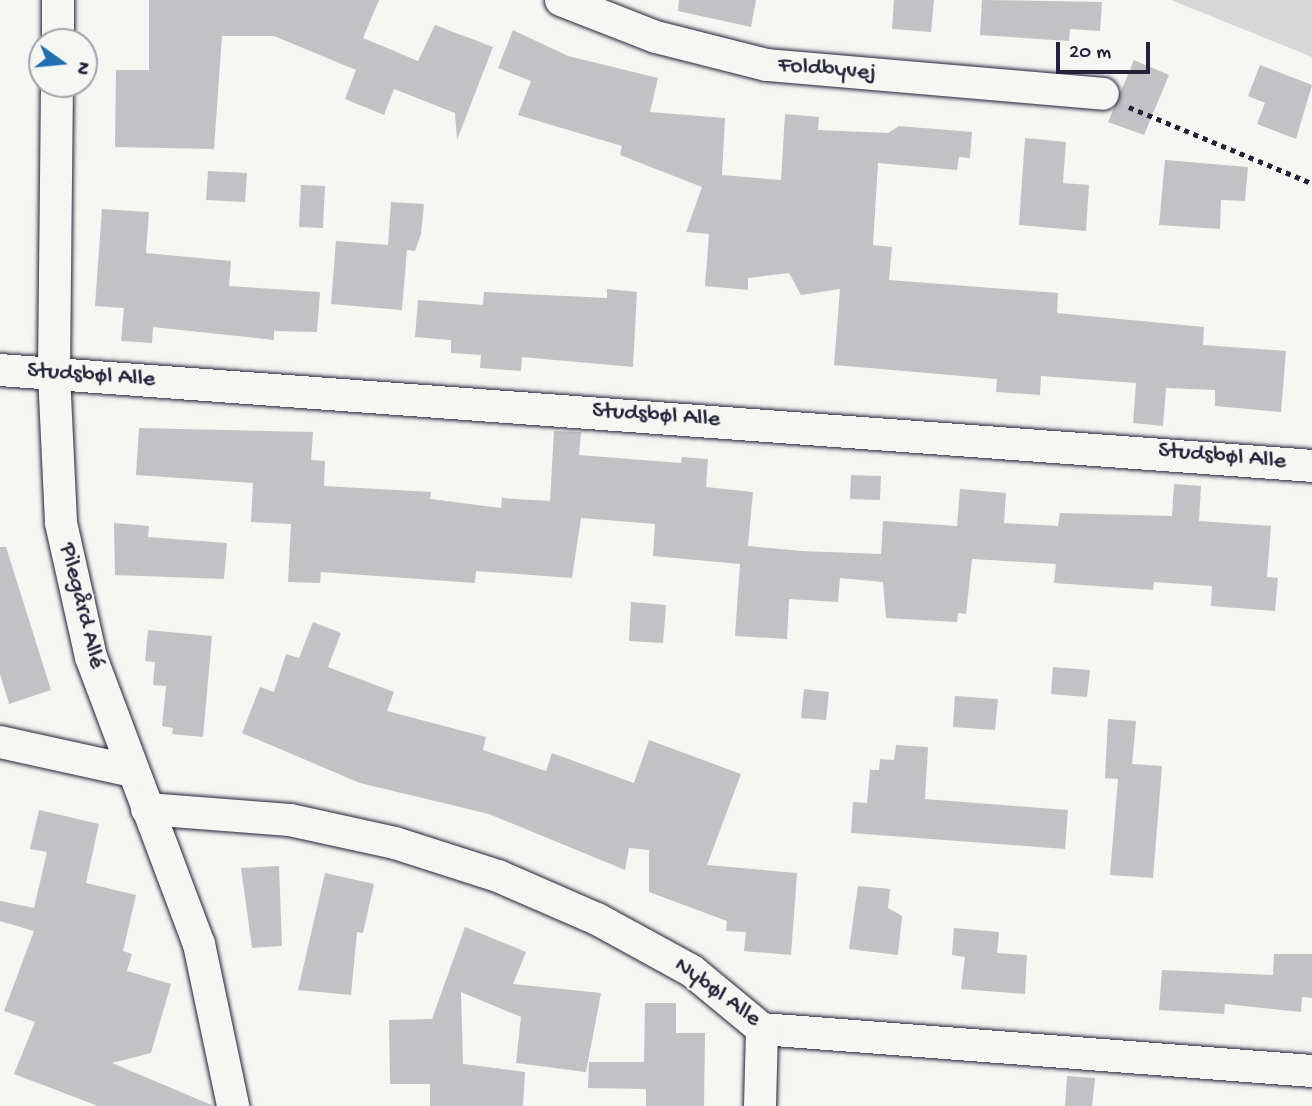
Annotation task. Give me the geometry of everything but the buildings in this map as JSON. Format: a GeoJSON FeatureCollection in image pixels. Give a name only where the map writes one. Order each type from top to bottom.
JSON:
{"type":"FeatureCollection","features":[{"type":"Feature","properties":{"kind":"street"},"geometry":{"type":"LineString","coordinates":[[58,0],[58,28]]}},
{"type":"Feature","properties":{"kind":"street","name":"Foldbyvej"},"geometry":{"type":"LineString","coordinates":[[561,0],[656,37],[767,65],[1103,94]]}},
{"type":"Feature","properties":{"kind":"street","name":"Pilegård Allé"},"geometry":{"type":"LineString","coordinates":[[57,98],[54,374],[61,523],[91,657],[199,944],[233,1106]]}},
{"type":"Feature","properties":{"kind":"street","name":"Studsbøl Alle"},"geometry":{"type":"LineString","coordinates":[[0,370],[1312,466]]}},
{"type":"Feature","properties":{"kind":"street"},"geometry":{"type":"LineString","coordinates":[[0,742],[132,771]]}},
{"type":"Feature","properties":{"kind":"street","name":"Nybøl Alle"},"geometry":{"type":"LineString","coordinates":[[147,809],[290,820],[395,843],[498,876],[597,919],[692,971],[762,1029],[1312,1071]]}},
{"type":"Feature","properties":{"kind":"street"},"geometry":{"type":"LineString","coordinates":[[760,1106],[762,1029]]}},
{"type":"Feature","properties":{"kind":"path"},"geometry":{"type":"LineString","coordinates":[[1103,94],[1312,183]]}},
{"type":"Feature","properties":{"kind":"shaded area"},"geometry":{"type":"Polygon","coordinates":[[[1171,0],[1312,0],[1312,57],[1171,0]]]}}]}
